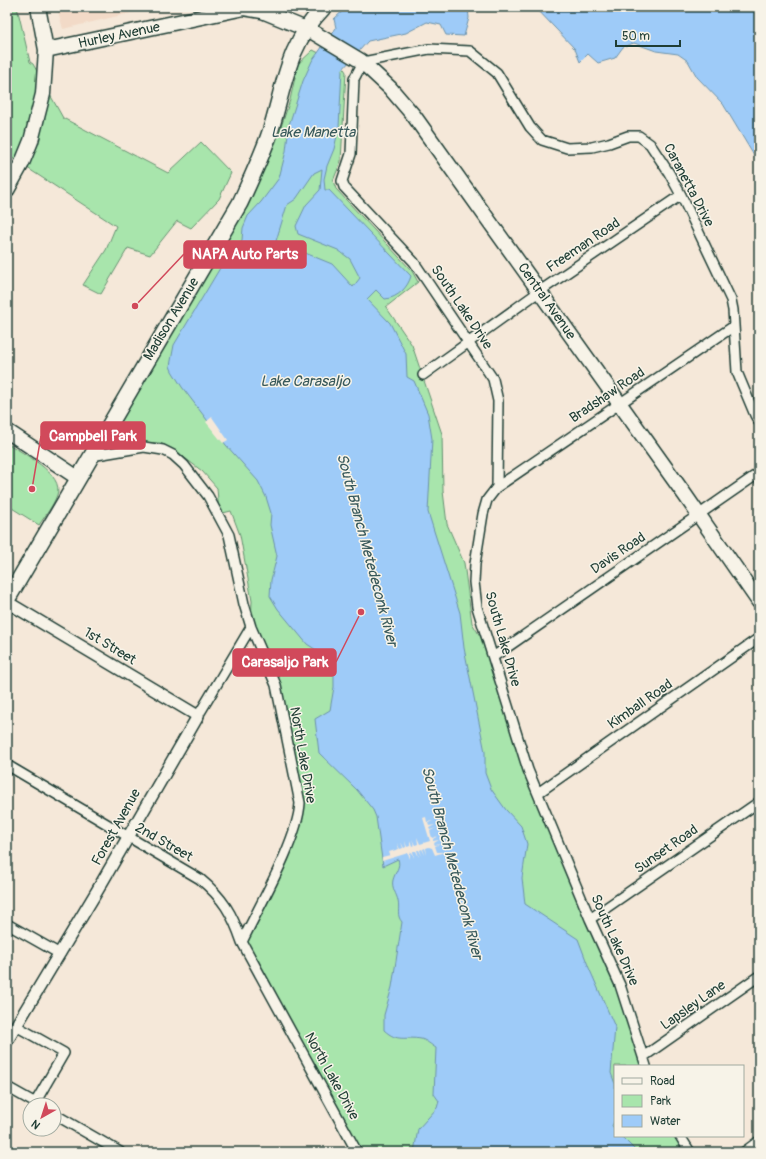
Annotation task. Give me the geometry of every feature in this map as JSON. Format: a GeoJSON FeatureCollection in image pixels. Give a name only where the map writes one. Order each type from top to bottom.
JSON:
{"type":"FeatureCollection","features":[{"type":"Feature","properties":{"kind":"highway","name":"Madison Avenue"},"geometry":{"type":"LineString","coordinates":[[7,601],[240,203],[268,136],[284,76],[297,44],[324,7]]}},
{"type":"Feature","properties":{"kind":"main road"},"geometry":{"type":"LineString","coordinates":[[7,190],[22,163],[31,141],[42,100],[46,50],[38,7]]}},
{"type":"Feature","properties":{"kind":"main road","name":"Hurley Avenue"},"geometry":{"type":"LineString","coordinates":[[46,50],[244,8],[262,11],[308,30]]}},
{"type":"Feature","properties":{"kind":"main road","name":"Central Avenue"},"geometry":{"type":"LineString","coordinates":[[308,30],[362,62],[390,88],[414,116],[540,291],[759,602]]}},
{"type":"Feature","properties":{"kind":"main road"},"geometry":{"type":"LineString","coordinates":[[7,431],[78,478]]}},
{"type":"Feature","properties":{"kind":"street","name":"Caranetta Drive"},"geometry":{"type":"LineString","coordinates":[[362,62],[429,49],[470,51],[497,73],[530,127],[542,140],[567,148],[573,148],[592,147],[628,136],[638,136],[650,144],[681,195],[731,300],[737,372],[759,422]]}},
{"type":"Feature","properties":{"kind":"street","name":"South Lake Drive"},"geometry":{"type":"LineString","coordinates":[[362,62],[354,79],[351,154],[342,181],[344,187],[414,262],[493,379],[498,401],[497,487],[488,500],[483,514],[475,564],[474,582],[477,606],[528,770],[590,919],[620,985],[644,1062]]}},
{"type":"Feature","properties":{"kind":"street","name":"Freeman Road"},"geometry":{"type":"LineString","coordinates":[[423,375],[540,291],[681,195]]}},
{"type":"Feature","properties":{"kind":"street","name":"Bradshaw Road"},"geometry":{"type":"LineString","coordinates":[[497,487],[734,326]]}},
{"type":"Feature","properties":{"kind":"street","name":"North Lake Drive"},"geometry":{"type":"LineString","coordinates":[[91,456],[149,447],[163,450],[173,455],[197,479],[229,535],[244,604],[251,627],[276,685],[300,803],[299,817],[282,859],[242,942],[357,1152]]}},
{"type":"Feature","properties":{"kind":"street","name":"Davis Road"},"geometry":{"type":"LineString","coordinates":[[493,657],[592,587],[759,473]]}},
{"type":"Feature","properties":{"kind":"street","name":"1st Street"},"geometry":{"type":"LineString","coordinates":[[7,601],[198,716]]}},
{"type":"Feature","properties":{"kind":"street","name":"Forest Avenue"},"geometry":{"type":"LineString","coordinates":[[7,1041],[60,954],[251,627]]}},
{"type":"Feature","properties":{"kind":"street","name":"Kimball Road"},"geometry":{"type":"LineString","coordinates":[[538,794],[759,638]]}},
{"type":"Feature","properties":{"kind":"street","name":"2nd Street"},"geometry":{"type":"LineString","coordinates":[[7,765],[200,879],[216,892],[234,919],[242,942]]}},
{"type":"Feature","properties":{"kind":"street","name":"Sunset Road"},"geometry":{"type":"LineString","coordinates":[[590,919],[759,802]]}},
{"type":"Feature","properties":{"kind":"street"},"geometry":{"type":"LineString","coordinates":[[7,924],[60,954]]}},
{"type":"Feature","properties":{"kind":"street","name":"Lapsley Lane"},"geometry":{"type":"LineString","coordinates":[[644,1062],[759,976]]}},
{"type":"Feature","properties":{"kind":"street"},"geometry":{"type":"LineString","coordinates":[[16,1026],[64,1053],[41,1097]]}},
{"type":"Feature","properties":{"kind":"street"},"geometry":{"type":"LineString","coordinates":[[7,1087],[25,1097]]}},
{"type":"Feature","properties":{"kind":"street"},"geometry":{"type":"LineString","coordinates":[[62,1119],[120,1152]]}},
{"type":"Feature","properties":{"kind":"street"},"geometry":{"type":"LineString","coordinates":[[681,1137],[690,1152]]}},
{"type":"Feature","properties":{"kind":"street"},"geometry":{"type":"LineString","coordinates":[[744,1152],[759,1141]]}},
{"type":"Feature","properties":{"kind":"shaded area"},"geometry":{"type":"Polygon","coordinates":[[[57,7],[156,7],[63,29],[57,7]]]}},
{"type":"Feature","properties":{"kind":"green space"},"geometry":{"type":"Polygon","coordinates":[[[7,7],[17,7],[30,62],[33,64],[63,118],[168,173],[201,142],[231,173],[219,199],[191,228],[177,221],[150,255],[128,248],[101,294],[83,285],[106,250],[116,226],[9,156],[7,160],[7,7]]]}},
{"type":"Feature","properties":{"kind":"green space","name":"Lake Carasaljo"},"geometry":{"type":"Polygon","coordinates":[[[313,50],[341,64],[346,72],[341,161],[333,181],[336,189],[412,271],[418,282],[386,307],[412,345],[442,434],[443,491],[447,524],[464,563],[472,623],[493,657],[528,770],[620,985],[646,1065],[614,1065],[614,1137],[681,1137],[690,1152],[357,1152],[242,942],[299,817],[266,650],[251,627],[252,601],[240,535],[231,511],[219,514],[217,488],[202,471],[173,449],[160,443],[135,442],[122,443],[110,453],[114,430],[252,189],[276,142],[290,100],[298,64],[313,50]]]}},
{"type":"Feature","properties":{"kind":"green space"},"geometry":{"type":"Polygon","coordinates":[[[7,443],[32,458],[55,479],[58,487],[57,495],[49,511],[39,525],[7,505],[7,443]]]}},
{"type":"Feature","properties":{"kind":"water","name":"Lake Carasaljo"},"geometry":{"type":"Polygon","coordinates":[[[347,7],[468,7],[469,18],[464,36],[446,35],[441,25],[427,22],[406,33],[368,41],[342,70],[339,127],[334,149],[327,166],[324,179],[325,190],[329,190],[411,276],[405,288],[394,297],[385,299],[376,290],[367,299],[390,323],[406,354],[407,377],[414,381],[428,414],[432,439],[428,512],[460,613],[464,648],[485,752],[485,773],[491,789],[506,810],[521,826],[527,844],[522,878],[525,904],[578,939],[615,1027],[611,1073],[614,1081],[614,1121],[612,1126],[614,1128],[614,1137],[622,1137],[637,1152],[414,1152],[418,1129],[437,1108],[439,1101],[434,1094],[436,1048],[427,1041],[415,1038],[398,1038],[384,1030],[384,1015],[392,987],[402,922],[399,917],[397,896],[393,888],[394,877],[399,862],[398,859],[383,866],[376,817],[373,810],[357,790],[319,753],[315,719],[330,710],[334,687],[334,666],[330,659],[307,644],[278,609],[270,596],[271,580],[277,556],[270,525],[271,513],[266,497],[258,481],[226,445],[182,387],[170,366],[174,345],[226,258],[234,253],[242,240],[243,228],[248,216],[261,202],[279,178],[286,151],[289,125],[303,81],[312,61],[336,28],[334,19],[347,7]],[[322,169],[314,173],[296,199],[287,205],[276,241],[332,264],[353,287],[360,278],[350,259],[338,250],[298,234],[296,226],[306,205],[320,190],[322,169]]]}},
{"type":"Feature","properties":{"kind":"water"},"geometry":{"type":"Polygon","coordinates":[[[535,7],[759,7],[759,164],[723,104],[697,77],[688,61],[678,54],[656,51],[634,43],[623,47],[615,58],[598,63],[588,54],[580,62],[575,49],[535,7]]]}},
{"type":"Feature","properties":{"kind":"pier"},"geometry":{"type":"Polygon","coordinates":[[[212,417],[228,440],[223,443],[206,422],[212,417]]]}},
{"type":"Feature","properties":{"kind":"pier"},"geometry":{"type":"Polygon","coordinates":[[[426,817],[427,822],[433,821],[428,823],[429,826],[435,825],[429,828],[430,830],[436,828],[430,831],[432,838],[438,836],[433,839],[433,841],[439,840],[434,843],[435,845],[441,844],[435,846],[437,852],[444,852],[435,855],[432,848],[429,847],[426,848],[427,855],[425,848],[423,849],[425,855],[422,849],[420,850],[422,856],[419,850],[417,850],[419,857],[416,851],[413,851],[414,858],[412,852],[410,853],[410,859],[408,853],[382,861],[382,857],[390,855],[389,852],[399,849],[397,843],[400,849],[403,848],[401,842],[404,848],[406,847],[405,841],[407,847],[410,846],[410,840],[412,846],[414,845],[412,839],[415,845],[418,844],[417,837],[420,844],[430,841],[423,818],[426,817]]]}},
{"type":"Feature","properties":{"kind":"place","name":"NAPA Auto Parts"},"geometry":{"type":"Point","coordinates":[135,306]}},
{"type":"Feature","properties":{"kind":"place","name":"Campbell Park"},"geometry":{"type":"Point","coordinates":[32,489]}},
{"type":"Feature","properties":{"kind":"place","name":"Carasaljo Park"},"geometry":{"type":"Point","coordinates":[361,612]}},
{"type":"Feature","properties":{"kind":"water label","name":"Lake Manetta"},"geometry":{"type":"Point","coordinates":[313,132]}},
{"type":"Feature","properties":{"kind":"water label","name":"South Branch Metedeconk River"},"geometry":{"type":"Point","coordinates":[367,550]}},
{"type":"Feature","properties":{"kind":"water label","name":"South Branch Metedeconk River"},"geometry":{"type":"Point","coordinates":[452,863]}}]}
